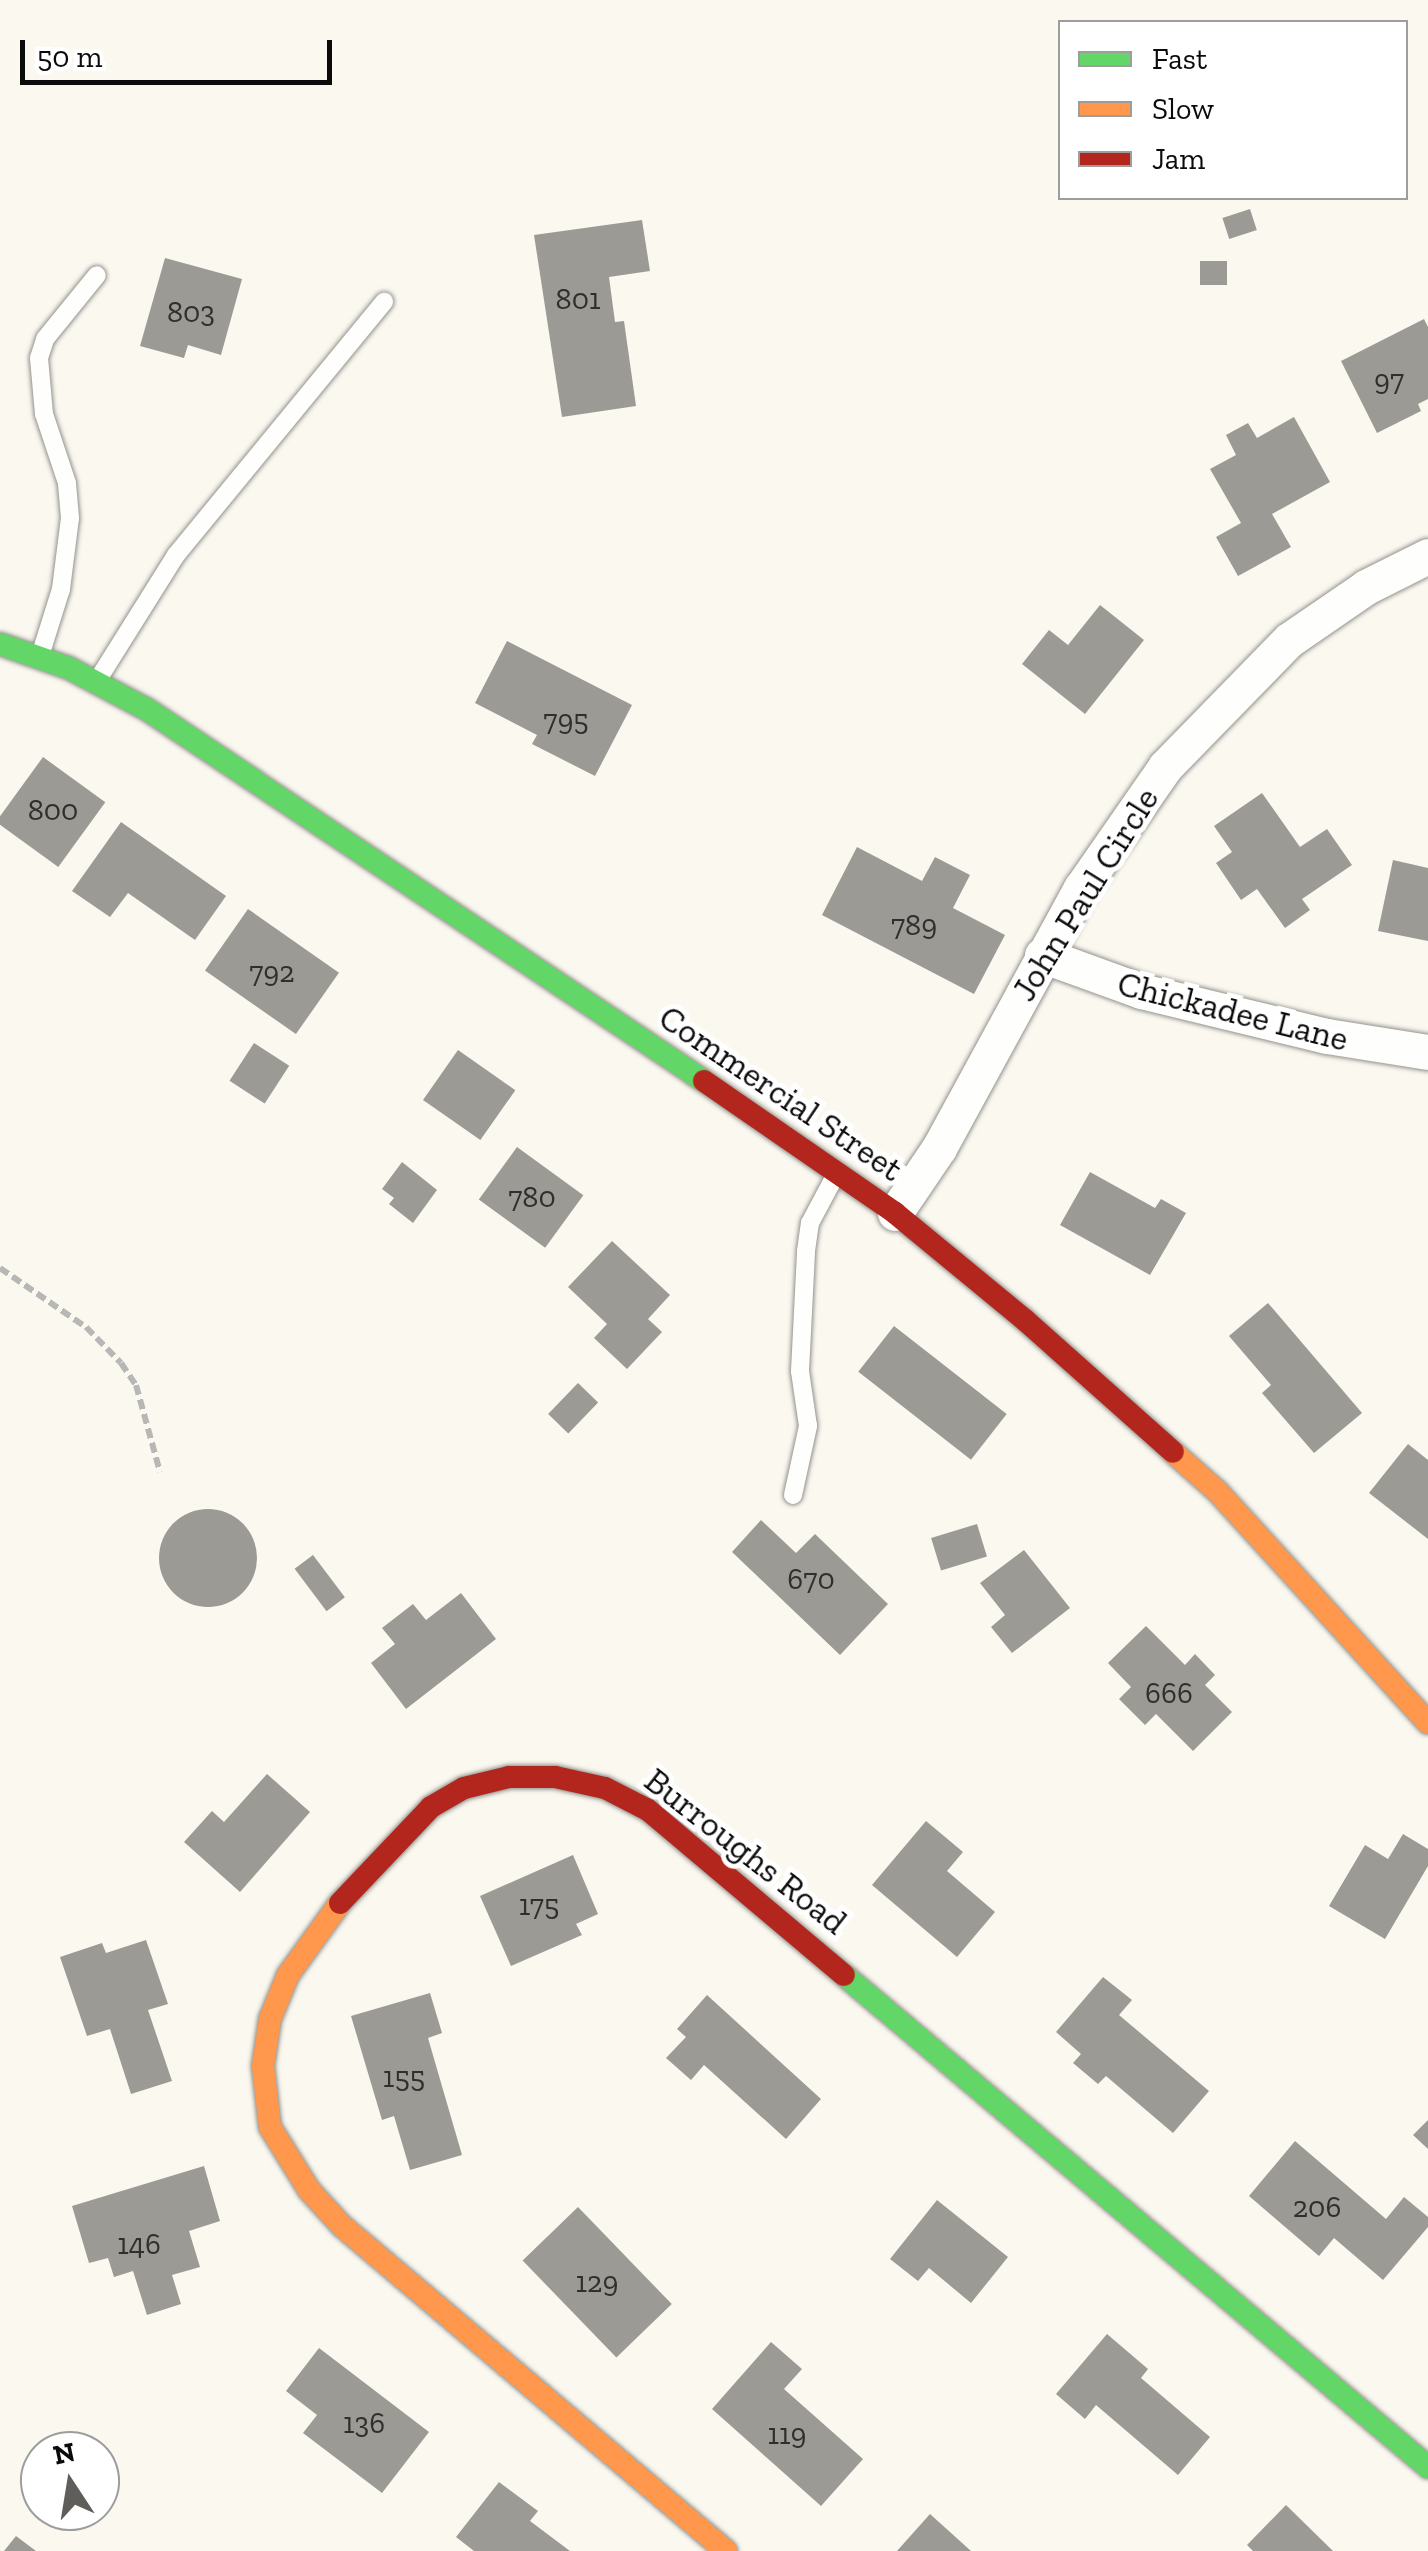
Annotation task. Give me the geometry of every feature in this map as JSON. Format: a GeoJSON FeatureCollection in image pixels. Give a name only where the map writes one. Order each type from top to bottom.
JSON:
{"type":"FeatureCollection","features":[{"type":"Feature","properties":{"kind":"street","name":"John Paul Circle"},"geometry":{"type":"LineString","coordinates":[[895,1213],[940,1148],[1042,955],[1122,823],[1207,719],[1312,622],[1366,587],[1428,556]]}},
{"type":"Feature","properties":{"kind":"street","name":"Commercial Street"},"geometry":{"type":"LineString","coordinates":[[0,644],[97,681],[148,710],[895,1213],[1025,1320],[1218,1492],[1428,1723]]}},
{"type":"Feature","properties":{"kind":"street","name":"Chickadee Lane"},"geometry":{"type":"LineString","coordinates":[[1042,955],[1141,991],[1311,1032],[1428,1052]]}},
{"type":"Feature","properties":{"kind":"street","name":"Burroughs Road"},"geometry":{"type":"LineString","coordinates":[[726,2551],[342,2226],[309,2190],[270,2127],[263,2066],[270,2018],[288,1975],[326,1918],[379,1858],[431,1807],[464,1788],[509,1776],[555,1777],[605,1788],[648,1810],[1428,2467]]}},
{"type":"Feature","properties":{"kind":"lane"},"geometry":{"type":"LineString","coordinates":[[40,657],[61,589],[70,518],[67,484],[44,414],[39,358],[45,340],[97,275]]}},
{"type":"Feature","properties":{"kind":"lane"},"geometry":{"type":"LineString","coordinates":[[97,681],[176,555],[384,302]]}},
{"type":"Feature","properties":{"kind":"lane"},"geometry":{"type":"LineString","coordinates":[[793,1495],[808,1426],[800,1370],[806,1252],[810,1224],[837,1172]]}},
{"type":"Feature","properties":{"kind":"path"},"geometry":{"type":"LineString","coordinates":[[0,1268],[86,1327],[121,1363],[136,1385],[160,1472]]}},
{"type":"Feature","properties":{"kind":"building"},"geometry":{"type":"Polygon","coordinates":[[[1250,209],[1257,230],[1229,239],[1222,218],[1250,209]]]}},
{"type":"Feature","properties":{"kind":"building"},"geometry":{"type":"Polygon","coordinates":[[[642,220],[650,271],[609,277],[615,322],[624,321],[636,406],[562,417],[534,235],[642,220]]]}},
{"type":"Feature","properties":{"kind":"building"},"geometry":{"type":"Polygon","coordinates":[[[165,258],[242,279],[221,355],[188,345],[184,358],[140,346],[165,258]]]}},
{"type":"Feature","properties":{"kind":"building"},"geometry":{"type":"Polygon","coordinates":[[[1200,261],[1227,261],[1227,285],[1200,285],[1200,261]]]}},
{"type":"Feature","properties":{"kind":"building"},"geometry":{"type":"Polygon","coordinates":[[[1424,319],[1428,327],[1428,399],[1418,404],[1421,411],[1377,433],[1341,361],[1424,319]]]}},
{"type":"Feature","properties":{"kind":"building"},"geometry":{"type":"Polygon","coordinates":[[[1294,417],[1330,482],[1272,514],[1291,547],[1238,576],[1216,537],[1241,523],[1210,469],[1236,455],[1226,435],[1248,423],[1257,438],[1294,417]]]}},
{"type":"Feature","properties":{"kind":"building"},"geometry":{"type":"Polygon","coordinates":[[[1100,605],[1144,640],[1085,714],[1022,664],[1049,630],[1068,645],[1100,605]]]}},
{"type":"Feature","properties":{"kind":"building"},"geometry":{"type":"Polygon","coordinates":[[[507,641],[632,705],[595,776],[532,744],[537,735],[475,703],[507,641]]]}},
{"type":"Feature","properties":{"kind":"building"},"geometry":{"type":"Polygon","coordinates":[[[43,757],[105,802],[58,867],[0,825],[0,816],[43,757]]]}},
{"type":"Feature","properties":{"kind":"building"},"geometry":{"type":"Polygon","coordinates":[[[1262,793],[1300,847],[1327,829],[1352,865],[1302,899],[1310,910],[1285,928],[1257,889],[1241,900],[1216,863],[1232,852],[1214,826],[1262,793]]]}},
{"type":"Feature","properties":{"kind":"building"},"geometry":{"type":"Polygon","coordinates":[[[121,822],[226,896],[195,940],[128,893],[110,917],[72,891],[121,822]]]}},
{"type":"Feature","properties":{"kind":"building"},"geometry":{"type":"Polygon","coordinates":[[[857,847],[922,881],[935,857],[970,875],[953,908],[1005,935],[974,994],[822,915],[857,847]]]}},
{"type":"Feature","properties":{"kind":"building"},"geometry":{"type":"Polygon","coordinates":[[[1393,860],[1428,868],[1428,941],[1378,931],[1393,860]]]}},
{"type":"Feature","properties":{"kind":"building"},"geometry":{"type":"Polygon","coordinates":[[[248,909],[339,973],[296,1034],[205,970],[248,909]]]}},
{"type":"Feature","properties":{"kind":"building"},"geometry":{"type":"Polygon","coordinates":[[[254,1043],[289,1066],[265,1104],[229,1081],[254,1043]]]}},
{"type":"Feature","properties":{"kind":"building"},"geometry":{"type":"Polygon","coordinates":[[[458,1050],[515,1090],[480,1140],[423,1100],[458,1050]]]}},
{"type":"Feature","properties":{"kind":"building"},"geometry":{"type":"Polygon","coordinates":[[[517,1147],[583,1195],[545,1248],[479,1200],[517,1147]]]}},
{"type":"Feature","properties":{"kind":"building"},"geometry":{"type":"Polygon","coordinates":[[[402,1162],[437,1190],[413,1223],[389,1204],[394,1198],[382,1189],[402,1162]]]}},
{"type":"Feature","properties":{"kind":"building"},"geometry":{"type":"Polygon","coordinates":[[[1090,1172],[1155,1208],[1161,1199],[1186,1213],[1150,1275],[1060,1225],[1090,1172]]]}},
{"type":"Feature","properties":{"kind":"building"},"geometry":{"type":"Polygon","coordinates":[[[612,1241],[670,1295],[648,1319],[662,1332],[627,1369],[594,1338],[607,1324],[568,1287],[612,1241]]]}},
{"type":"Feature","properties":{"kind":"building"},"geometry":{"type":"Polygon","coordinates":[[[1268,1303],[1362,1413],[1314,1453],[1262,1393],[1271,1385],[1229,1336],[1268,1303]]]}},
{"type":"Feature","properties":{"kind":"building"},"geometry":{"type":"Polygon","coordinates":[[[894,1326],[1007,1414],[971,1460],[858,1372],[894,1326]]]}},
{"type":"Feature","properties":{"kind":"building"},"geometry":{"type":"Polygon","coordinates":[[[578,1383],[598,1402],[568,1433],[548,1414],[578,1383]]]}},
{"type":"Feature","properties":{"kind":"building"},"geometry":{"type":"Polygon","coordinates":[[[1408,1444],[1428,1460],[1428,1539],[1369,1493],[1408,1444]]]}},
{"type":"Feature","properties":{"kind":"building"},"geometry":{"type":"Polygon","coordinates":[[[208,1509],[227,1513],[243,1523],[253,1539],[257,1558],[253,1577],[243,1593],[227,1603],[208,1607],[189,1603],[173,1593],[163,1577],[159,1558],[163,1539],[173,1523],[189,1513],[208,1509]]]}},
{"type":"Feature","properties":{"kind":"building"},"geometry":{"type":"Polygon","coordinates":[[[761,1520],[796,1553],[815,1534],[888,1604],[840,1655],[732,1552],[761,1520]]]}},
{"type":"Feature","properties":{"kind":"building"},"geometry":{"type":"Polygon","coordinates":[[[977,1524],[987,1557],[941,1571],[931,1538],[977,1524]]]}},
{"type":"Feature","properties":{"kind":"building"},"geometry":{"type":"Polygon","coordinates":[[[1024,1550],[1070,1608],[1012,1653],[991,1627],[1005,1615],[980,1583],[1024,1550]]]}},
{"type":"Feature","properties":{"kind":"building"},"geometry":{"type":"Polygon","coordinates":[[[313,1555],[345,1597],[327,1611],[295,1569],[313,1555]]]}},
{"type":"Feature","properties":{"kind":"building"},"geometry":{"type":"Polygon","coordinates":[[[461,1593],[496,1639],[406,1709],[371,1663],[395,1644],[382,1628],[413,1604],[426,1620],[461,1593]]]}},
{"type":"Feature","properties":{"kind":"building"},"geometry":{"type":"Polygon","coordinates":[[[1146,1626],[1185,1665],[1195,1654],[1215,1675],[1205,1685],[1232,1712],[1193,1751],[1156,1714],[1145,1725],[1119,1699],[1131,1687],[1108,1663],[1146,1626]]]}},
{"type":"Feature","properties":{"kind":"building"},"geometry":{"type":"Polygon","coordinates":[[[267,1774],[310,1812],[240,1892],[184,1842],[212,1811],[224,1822],[267,1774]]]}},
{"type":"Feature","properties":{"kind":"building"},"geometry":{"type":"Polygon","coordinates":[[[926,1821],[963,1852],[947,1871],[995,1912],[957,1957],[872,1885],[926,1821]]]}},
{"type":"Feature","properties":{"kind":"building"},"geometry":{"type":"Polygon","coordinates":[[[1403,1834],[1428,1849],[1428,1866],[1385,1939],[1329,1906],[1365,1845],[1388,1859],[1403,1834]]]}},
{"type":"Feature","properties":{"kind":"building"},"geometry":{"type":"Polygon","coordinates":[[[573,1855],[598,1914],[576,1924],[582,1935],[511,1966],[480,1896],[573,1855]]]}},
{"type":"Feature","properties":{"kind":"building"},"geometry":{"type":"Polygon","coordinates":[[[146,1940],[168,2004],[148,2010],[172,2081],[131,2094],[110,2029],[87,2036],[60,1957],[102,1943],[106,1953],[146,1940]]]}},
{"type":"Feature","properties":{"kind":"building"},"geometry":{"type":"Polygon","coordinates":[[[1103,1977],[1132,2000],[1119,2015],[1209,2091],[1173,2133],[1106,2076],[1098,2084],[1073,2063],[1081,2054],[1056,2032],[1103,1977]]]}},
{"type":"Feature","properties":{"kind":"building"},"geometry":{"type":"Polygon","coordinates":[[[430,1993],[442,2033],[428,2038],[462,2155],[410,2170],[394,2116],[382,2120],[351,2016],[430,1993]]]}},
{"type":"Feature","properties":{"kind":"building"},"geometry":{"type":"Polygon","coordinates":[[[707,1995],[821,2099],[786,2139],[704,2065],[691,2080],[666,2058],[686,2037],[677,2029],[707,1995]]]}},
{"type":"Feature","properties":{"kind":"building"},"geometry":{"type":"Polygon","coordinates":[[[1428,2120],[1428,2149],[1413,2135],[1428,2120]]]}},
{"type":"Feature","properties":{"kind":"building"},"geometry":{"type":"Polygon","coordinates":[[[1295,2141],[1386,2219],[1404,2197],[1428,2217],[1428,2227],[1383,2280],[1334,2238],[1319,2256],[1249,2196],[1295,2141]]]}},
{"type":"Feature","properties":{"kind":"building"},"geometry":{"type":"Polygon","coordinates":[[[204,2166],[220,2221],[189,2231],[200,2267],[172,2275],[181,2304],[147,2315],[133,2271],[114,2277],[108,2258],[89,2263],[72,2206],[204,2166]]]}},
{"type":"Feature","properties":{"kind":"building"},"geometry":{"type":"Polygon","coordinates":[[[937,2200],[1008,2257],[971,2303],[929,2268],[918,2281],[890,2259],[937,2200]]]}},
{"type":"Feature","properties":{"kind":"building"},"geometry":{"type":"Polygon","coordinates":[[[578,2207],[672,2304],[616,2358],[523,2260],[578,2207]]]}},
{"type":"Feature","properties":{"kind":"building"},"geometry":{"type":"Polygon","coordinates":[[[1107,2334],[1148,2369],[1141,2378],[1210,2437],[1178,2475],[1096,2405],[1085,2419],[1056,2394],[1107,2334]]]}},
{"type":"Feature","properties":{"kind":"building"},"geometry":{"type":"Polygon","coordinates":[[[771,2342],[802,2369],[784,2389],[863,2459],[821,2506],[712,2409],[771,2342]]]}},
{"type":"Feature","properties":{"kind":"building"},"geometry":{"type":"Polygon","coordinates":[[[319,2348],[429,2432],[382,2493],[303,2433],[317,2415],[286,2391],[319,2348]]]}},
{"type":"Feature","properties":{"kind":"building"},"geometry":{"type":"Polygon","coordinates":[[[499,2482],[538,2511],[530,2521],[570,2551],[474,2551],[456,2537],[499,2482]]]}},
{"type":"Feature","properties":{"kind":"building"},"geometry":{"type":"Polygon","coordinates":[[[1286,2505],[1333,2551],[1253,2551],[1247,2545],[1286,2505]]]}},
{"type":"Feature","properties":{"kind":"building"},"geometry":{"type":"Polygon","coordinates":[[[930,2514],[971,2551],[897,2551],[930,2514]]]}},
{"type":"Feature","properties":{"kind":"building"},"geometry":{"type":"Polygon","coordinates":[[[16,2536],[36,2551],[4,2551],[16,2536]]]}},
{"type":"Feature","properties":{"kind":"traffic: fast"},"geometry":{"type":"LineString","coordinates":[[0,644],[69,668],[148,710],[704,1081]]}},
{"type":"Feature","properties":{"kind":"traffic: fast"},"geometry":{"type":"LineString","coordinates":[[844,1975],[1428,2467]]}},
{"type":"Feature","properties":{"kind":"traffic: slow"},"geometry":{"type":"LineString","coordinates":[[1173,1452],[1218,1492],[1428,1723]]}},
{"type":"Feature","properties":{"kind":"traffic: slow"},"geometry":{"type":"LineString","coordinates":[[340,1903],[288,1975],[270,2019],[263,2066],[270,2127],[309,2190],[342,2226],[726,2551]]}},
{"type":"Feature","properties":{"kind":"traffic: jam"},"geometry":{"type":"LineString","coordinates":[[704,1081],[895,1213],[1025,1320],[1173,1452]]}},
{"type":"Feature","properties":{"kind":"traffic: jam"},"geometry":{"type":"LineString","coordinates":[[340,1903],[431,1807],[464,1788],[509,1777],[555,1777],[605,1788],[648,1810],[844,1975]]}}]}
